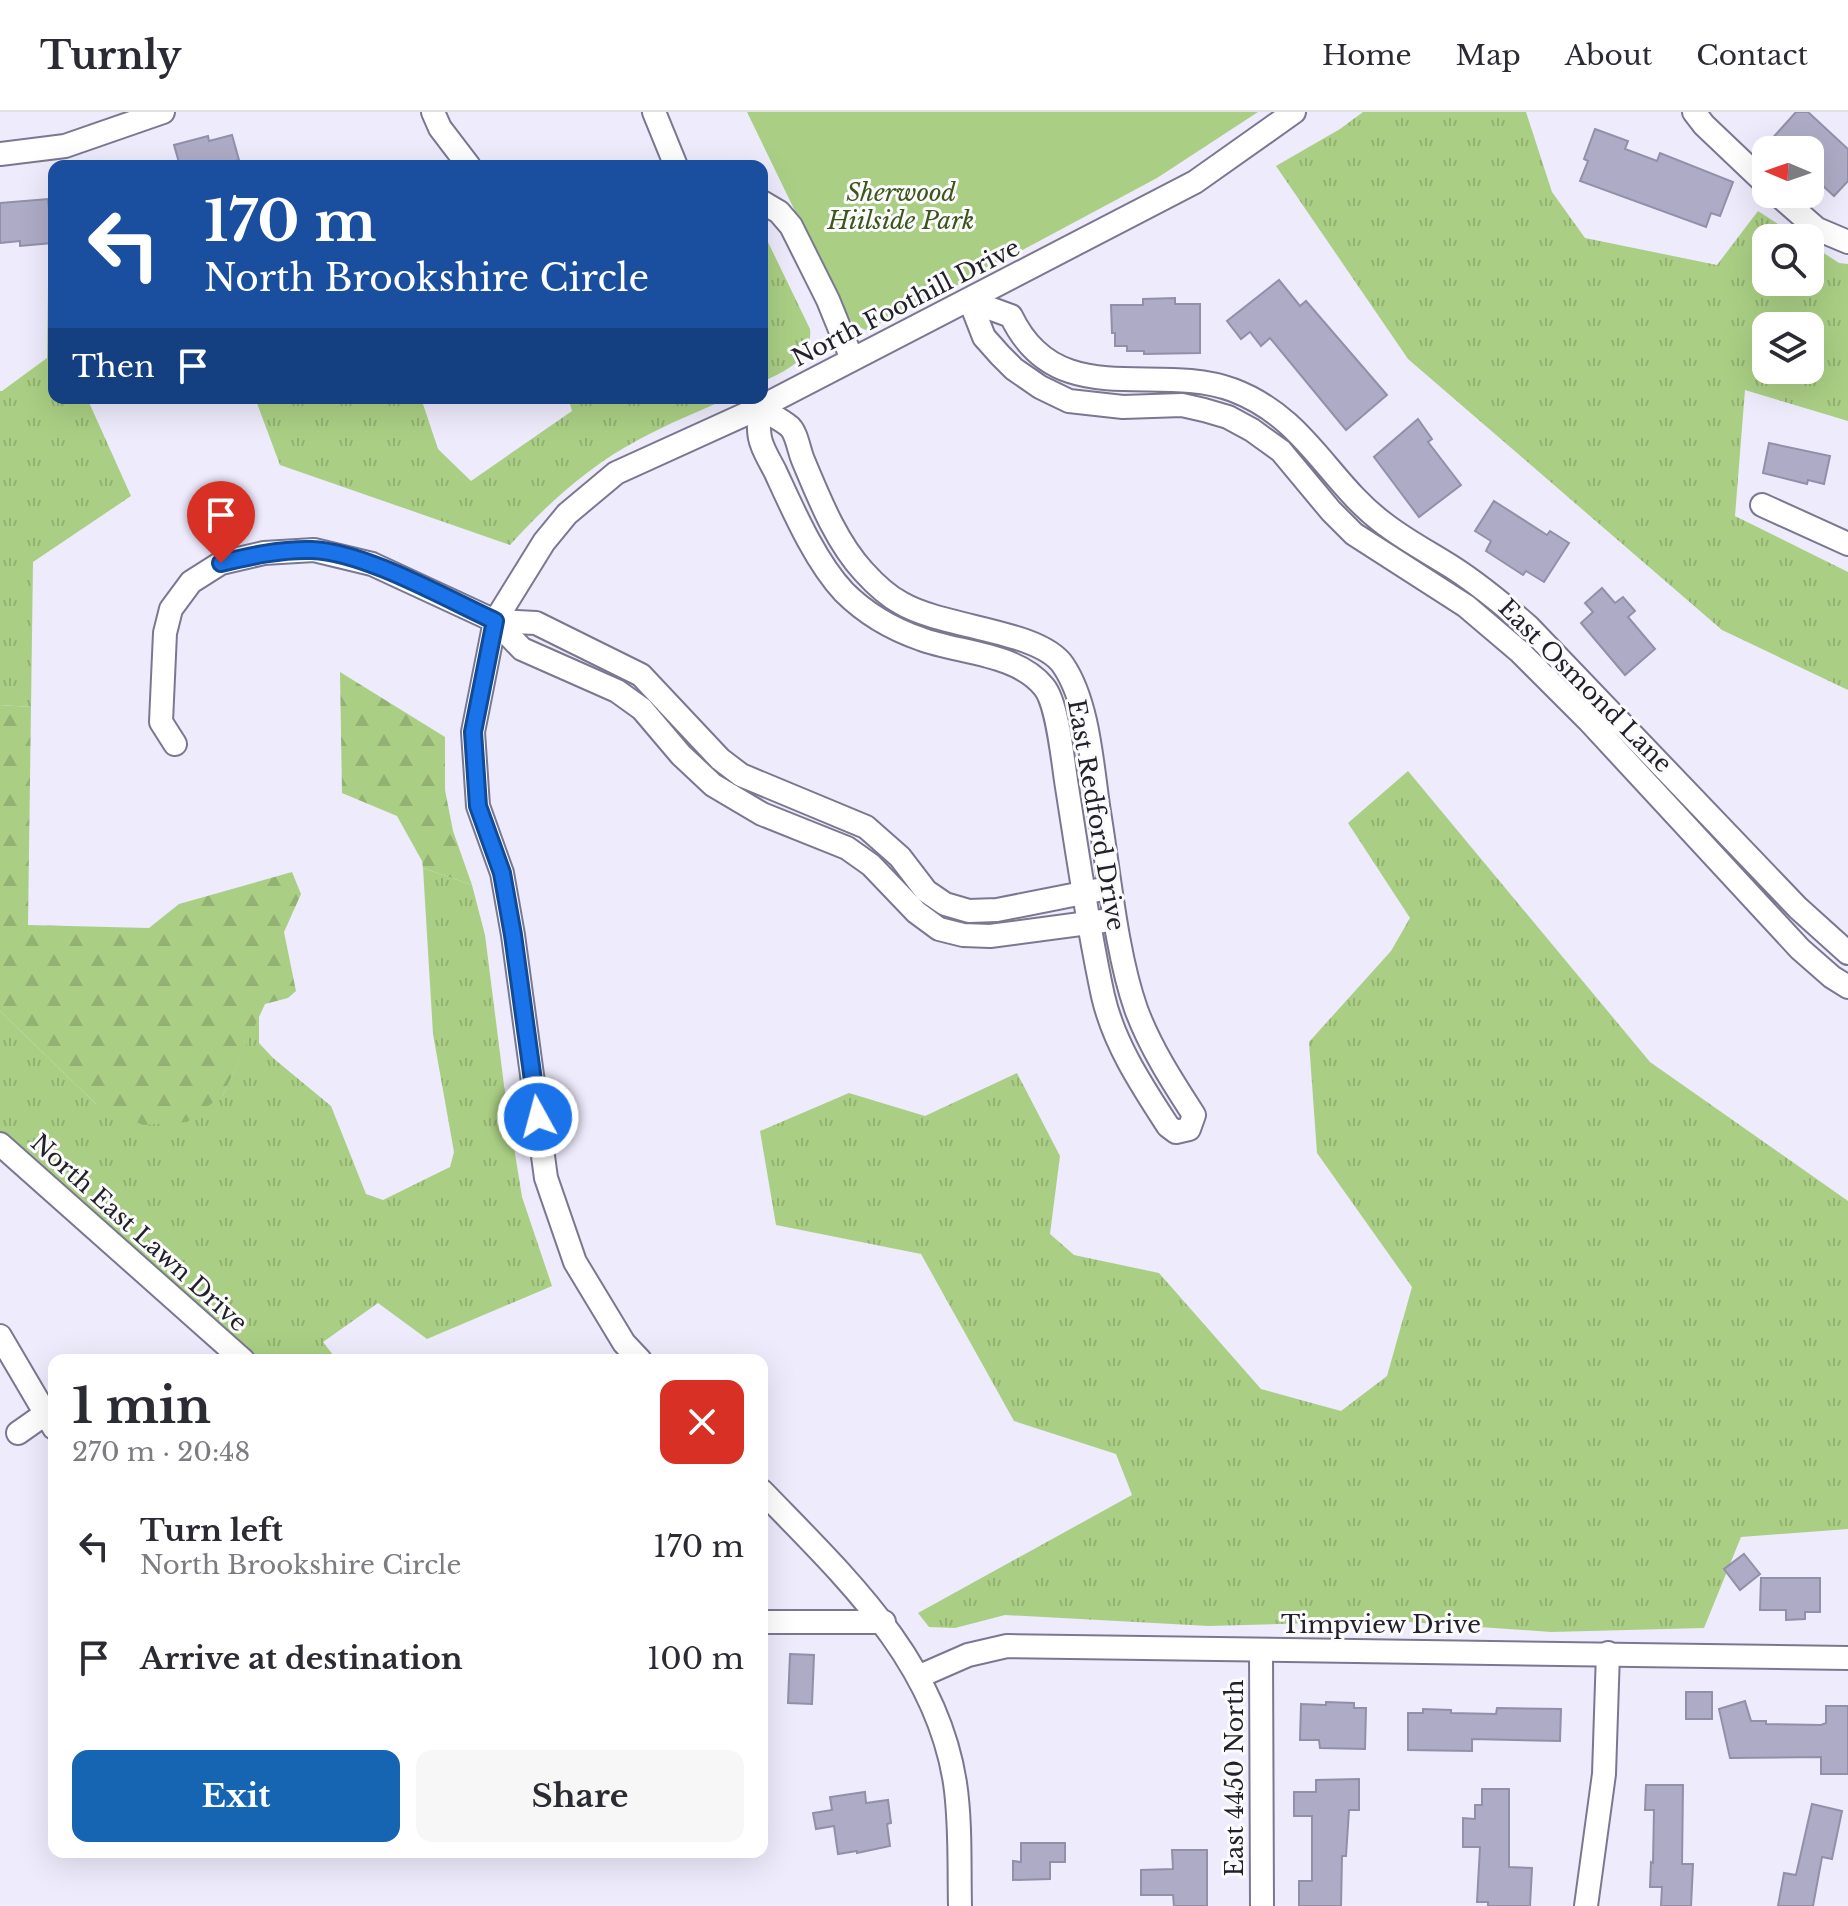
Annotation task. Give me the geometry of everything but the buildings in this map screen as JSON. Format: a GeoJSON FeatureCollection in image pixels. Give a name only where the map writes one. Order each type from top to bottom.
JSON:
{"type":"FeatureCollection","features":[{"type":"Feature","properties":{"kind":"street"},"geometry":{"type":"LineString","coordinates":[[0,154],[65,146],[163,112]]}},
{"type":"Feature","properties":{"kind":"street"},"geometry":{"type":"LineString","coordinates":[[433,112],[448,140],[464,160]]}},
{"type":"Feature","properties":{"kind":"street"},"geometry":{"type":"LineString","coordinates":[[654,112],[674,160]]}},
{"type":"Feature","properties":{"kind":"street","name":"North Foothill Drive"},"geometry":{"type":"LineString","coordinates":[[768,403],[1195,182],[1294,112]]}},
{"type":"Feature","properties":{"kind":"street"},"geometry":{"type":"LineString","coordinates":[[1694,112],[1752,171]]}},
{"type":"Feature","properties":{"kind":"street"},"geometry":{"type":"LineString","coordinates":[[768,206],[779,212],[791,226],[828,300],[852,359]]}},
{"type":"Feature","properties":{"kind":"street"},"geometry":{"type":"LineString","coordinates":[[1793,208],[1817,229],[1848,242]]}},
{"type":"Feature","properties":{"kind":"street","name":"East Osmond Lane"},"geometry":{"type":"LineString","coordinates":[[970,301],[1011,316],[1023,339],[1039,353],[1071,371],[1097,379],[1206,383],[1247,396],[1292,426],[1384,525],[1492,595],[1529,627],[1798,908],[1848,953]]}},
{"type":"Feature","properties":{"kind":"street","name":"East Osmond Lane"},"geometry":{"type":"LineString","coordinates":[[970,301],[984,337],[1022,374],[1069,401],[1123,407],[1182,405],[1228,417],[1281,451],[1354,534],[1466,606],[1519,651],[1589,721],[1781,929],[1832,977],[1848,987]]}},
{"type":"Feature","properties":{"kind":"street"},"geometry":{"type":"LineString","coordinates":[[1022,374],[1039,353]]}},
{"type":"Feature","properties":{"kind":"street","name":"North Foothill Drive"},"geometry":{"type":"LineString","coordinates":[[495,621],[544,542],[587,495],[616,473],[767,404]]}},
{"type":"Feature","properties":{"kind":"street","name":"East Redford Drive"},"geometry":{"type":"LineString","coordinates":[[759,408],[792,429],[802,458],[845,547],[864,572],[892,597],[950,622],[1032,642],[1052,652],[1072,680],[1088,740],[1126,970],[1137,1009],[1161,1063],[1194,1115],[1193,1124],[1183,1132],[1176,1132],[1168,1126],[1124,1054],[1104,1000],[1051,698],[1035,678],[981,653],[925,641],[897,630],[845,593],[831,577],[760,440],[759,408]]}},
{"type":"Feature","properties":{"kind":"street"},"geometry":{"type":"LineString","coordinates":[[1762,505],[1848,544]]}},
{"type":"Feature","properties":{"kind":"street"},"geometry":{"type":"LineString","coordinates":[[1397,563],[1413,543]]}},
{"type":"Feature","properties":{"kind":"street"},"geometry":{"type":"LineString","coordinates":[[175,744],[161,722],[165,633],[171,609],[191,582],[221,563],[264,553],[314,550],[372,564],[495,621],[522,649],[617,691],[642,709],[681,755],[713,785],[762,814],[822,836],[859,856],[885,878],[916,912],[939,929],[963,935],[990,936],[1117,919]]}},
{"type":"Feature","properties":{"kind":"street"},"geometry":{"type":"LineString","coordinates":[[495,621],[536,623],[641,675],[720,759],[741,775],[866,827],[900,857],[926,891],[945,904],[969,911],[997,910],[1112,888]]}},
{"type":"Feature","properties":{"kind":"street"},"geometry":{"type":"LineString","coordinates":[[495,621],[473,732],[478,806],[502,873],[546,1178],[575,1262],[624,1343],[634,1354]]}},
{"type":"Feature","properties":{"kind":"street","name":"North East Lawn Drive"},"geometry":{"type":"LineString","coordinates":[[0,1144],[236,1354]]}},
{"type":"Feature","properties":{"kind":"street"},"geometry":{"type":"LineString","coordinates":[[0,1336],[48,1419]]}},
{"type":"Feature","properties":{"kind":"street"},"geometry":{"type":"LineString","coordinates":[[18,1433],[48,1421]]}},
{"type":"Feature","properties":{"kind":"street"},"geometry":{"type":"LineString","coordinates":[[768,1497],[884,1622],[920,1676],[944,1738],[955,1783],[960,1906]]}},
{"type":"Feature","properties":{"kind":"street"},"geometry":{"type":"LineString","coordinates":[[768,1622],[884,1622]]}},
{"type":"Feature","properties":{"kind":"street","name":"Timpview Drive"},"geometry":{"type":"LineString","coordinates":[[920,1676],[968,1655],[1007,1646],[1848,1658]]}},
{"type":"Feature","properties":{"kind":"street","name":"East 4450 North"},"geometry":{"type":"LineString","coordinates":[[1261,1650],[1262,1906]]}},
{"type":"Feature","properties":{"kind":"street"},"geometry":{"type":"LineString","coordinates":[[1586,1906],[1604,1774],[1608,1653]]}},
{"type":"Feature","properties":{"kind":"green space","name":"Sherwood Hiilside Park"},"geometry":{"type":"Polygon","coordinates":[[[747,112],[1258,112],[1157,178],[935,297],[866,330],[855,325],[845,314],[747,112]]]}},
{"type":"Feature","properties":{"kind":"green space"},"geometry":{"type":"Polygon","coordinates":[[[1363,112],[1526,112],[1552,192],[1585,238],[1717,265],[1758,211],[1778,224],[1752,224],[1752,296],[1824,296],[1824,253],[1839,263],[1848,264],[1848,421],[1745,390],[1735,516],[1848,572],[1848,690],[1722,630],[1408,359],[1276,166],[1363,112]]]}},
{"type":"Feature","properties":{"kind":"green space"},"geometry":{"type":"Polygon","coordinates":[[[768,242],[810,329],[810,339],[803,356],[768,379],[768,242]]]}},
{"type":"Feature","properties":{"kind":"green space"},"geometry":{"type":"Polygon","coordinates":[[[48,284],[48,404],[90,404],[131,496],[33,562],[31,707],[0,705],[0,391],[47,358],[48,284]]]}},
{"type":"Feature","properties":{"kind":"green space"},"geometry":{"type":"Polygon","coordinates":[[[257,404],[423,404],[438,449],[471,481],[572,411],[570,404],[715,404],[620,450],[554,501],[510,545],[280,465],[257,404]]]}},
{"type":"Feature","properties":{"kind":"green space"},"geometry":{"type":"Polygon","coordinates":[[[340,672],[445,737],[445,790],[453,831],[472,885],[423,868],[397,816],[342,793],[340,672]]]}},
{"type":"Feature","properties":{"kind":"green space"},"geometry":{"type":"Polygon","coordinates":[[[0,705],[31,707],[28,925],[149,928],[179,904],[292,872],[301,894],[284,932],[296,991],[288,998],[265,1004],[223,1095],[187,1122],[143,1125],[96,1104],[0,1011],[0,705]]]}},
{"type":"Feature","properties":{"kind":"green space"},"geometry":{"type":"Polygon","coordinates":[[[1408,771],[1650,1062],[1848,1201],[1848,1529],[1741,1537],[1704,1628],[1551,1632],[1395,1621],[1209,1626],[1005,1615],[955,1628],[929,1627],[918,1613],[1132,1495],[1116,1454],[1014,1421],[921,1254],[776,1225],[760,1131],[849,1093],[925,1116],[1017,1073],[1060,1156],[1050,1234],[1074,1255],[1159,1273],[1261,1389],[1341,1411],[1387,1376],[1412,1287],[1317,1153],[1309,1042],[1391,951],[1410,918],[1348,823],[1408,771]]]}},
{"type":"Feature","properties":{"kind":"green space"},"geometry":{"type":"Polygon","coordinates":[[[423,868],[472,885],[485,935],[522,1197],[552,1286],[427,1339],[378,1303],[323,1342],[332,1354],[249,1354],[40,1171],[0,1131],[0,1011],[96,1104],[223,1095],[259,1015],[259,1043],[331,1106],[366,1194],[383,1200],[450,1167],[454,1152],[433,1034],[423,868]]]}},
{"type":"Feature","properties":{"kind":"route"},"geometry":{"type":"LineString","coordinates":[[221,563],[264,553],[314,550],[372,564],[495,621],[473,732],[478,806],[502,873],[538,1117]]}}]}
